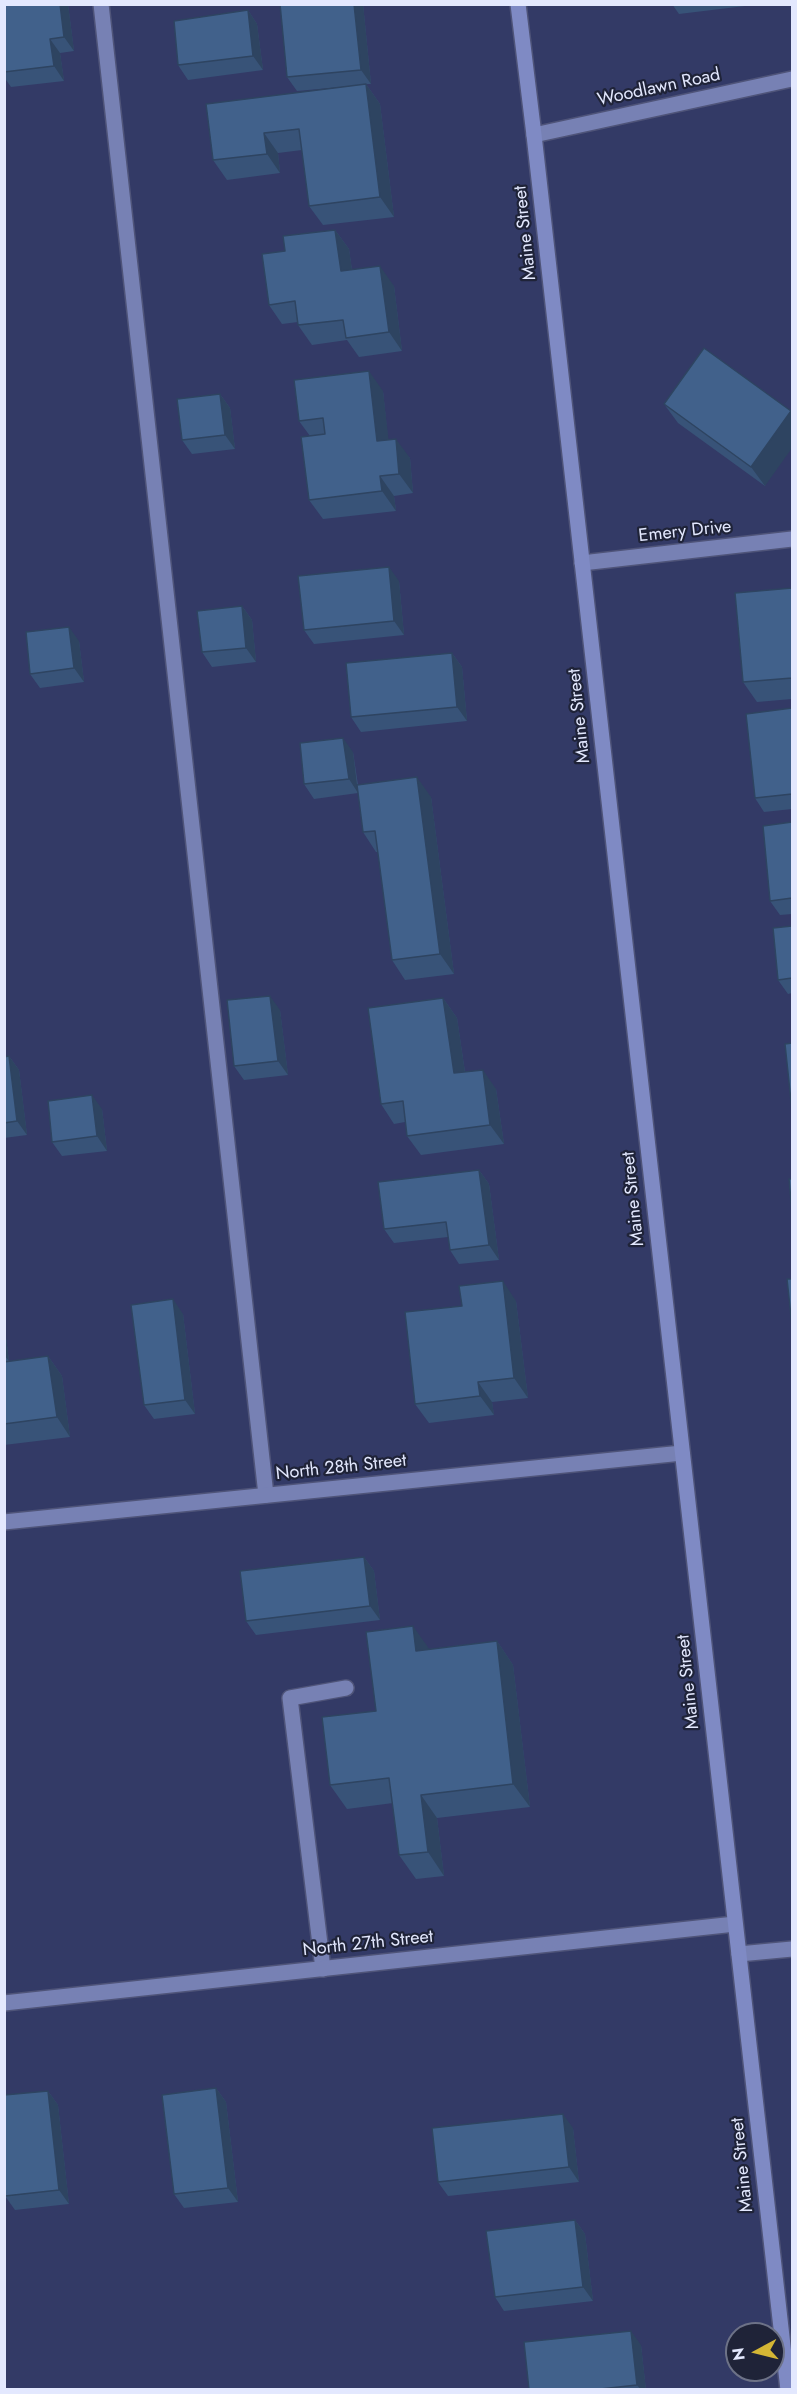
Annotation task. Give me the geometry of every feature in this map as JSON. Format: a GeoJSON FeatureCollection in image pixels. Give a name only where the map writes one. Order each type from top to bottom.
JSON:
{"type":"FeatureCollection","features":[{"type":"Feature","properties":{"kind":"street"},"geometry":{"type":"LineString","coordinates":[[100,4],[266,1495]]}},
{"type":"Feature","properties":{"kind":"street","name":"Maine Street"},"geometry":{"type":"LineString","coordinates":[[518,4],[788,2390]]}},
{"type":"Feature","properties":{"kind":"street","name":"Woodlawn Road"},"geometry":{"type":"LineString","coordinates":[[534,135],[792,79]]}},
{"type":"Feature","properties":{"kind":"street","name":"Emery Drive"},"geometry":{"type":"LineString","coordinates":[[582,563],[792,539]]}},
{"type":"Feature","properties":{"kind":"street","name":"North 28th Street"},"geometry":{"type":"LineString","coordinates":[[4,1522],[682,1453]]}},
{"type":"Feature","properties":{"kind":"street"},"geometry":{"type":"LineString","coordinates":[[323,1968],[290,1698],[346,1688]]}},
{"type":"Feature","properties":{"kind":"street","name":"North 27th Street"},"geometry":{"type":"LineString","coordinates":[[4,2003],[735,1924]]}},
{"type":"Feature","properties":{"kind":"street"},"geometry":{"type":"LineString","coordinates":[[739,1954],[792,1948]]}},
{"type":"Feature","properties":{"kind":"building"},"geometry":{"type":"Polygon","coordinates":[[[4,4],[60,4],[64,37],[50,39],[54,66],[4,72],[4,4]]]}},
{"type":"Feature","properties":{"kind":"building"},"geometry":{"type":"Polygon","coordinates":[[[280,4],[354,4],[361,70],[287,77],[280,4]]]}},
{"type":"Feature","properties":{"kind":"building"},"geometry":{"type":"Polygon","coordinates":[[[248,10],[253,56],[178,65],[174,21],[248,10]]]}},
{"type":"Feature","properties":{"kind":"building"},"geometry":{"type":"Polygon","coordinates":[[[366,84],[380,197],[309,206],[299,129],[264,133],[267,154],[213,160],[206,104],[366,84]]]}},
{"type":"Feature","properties":{"kind":"building"},"geometry":{"type":"Polygon","coordinates":[[[335,230],[341,271],[380,266],[389,332],[346,338],[343,320],[298,325],[295,301],[269,305],[262,254],[285,251],[283,236],[335,230]]]}},
{"type":"Feature","properties":{"kind":"building"},"geometry":{"type":"Polygon","coordinates":[[[704,348],[791,411],[751,467],[664,404],[704,348]]]}},
{"type":"Feature","properties":{"kind":"building"},"geometry":{"type":"Polygon","coordinates":[[[369,371],[377,441],[396,439],[399,474],[380,476],[382,491],[309,500],[301,437],[325,434],[323,418],[299,421],[294,380],[369,371]]]}},
{"type":"Feature","properties":{"kind":"building"},"geometry":{"type":"Polygon","coordinates":[[[220,394],[225,435],[182,440],[177,399],[220,394]]]}},
{"type":"Feature","properties":{"kind":"building"},"geometry":{"type":"Polygon","coordinates":[[[389,567],[394,621],[304,630],[298,576],[389,567]]]}},
{"type":"Feature","properties":{"kind":"building"},"geometry":{"type":"Polygon","coordinates":[[[792,588],[792,678],[743,682],[735,593],[792,588]]]}},
{"type":"Feature","properties":{"kind":"building"},"geometry":{"type":"Polygon","coordinates":[[[242,606],[246,648],[202,652],[197,611],[242,606]]]}},
{"type":"Feature","properties":{"kind":"building"},"geometry":{"type":"Polygon","coordinates":[[[69,627],[74,668],[30,674],[26,632],[69,627]]]}},
{"type":"Feature","properties":{"kind":"building"},"geometry":{"type":"Polygon","coordinates":[[[452,653],[457,707],[351,717],[346,663],[452,653]]]}},
{"type":"Feature","properties":{"kind":"building"},"geometry":{"type":"Polygon","coordinates":[[[792,708],[792,794],[755,798],[746,714],[792,708]]]}},
{"type":"Feature","properties":{"kind":"building"},"geometry":{"type":"Polygon","coordinates":[[[343,738],[349,779],[304,784],[300,743],[343,738]]]}},
{"type":"Feature","properties":{"kind":"building"},"geometry":{"type":"Polygon","coordinates":[[[417,777],[440,954],[392,960],[375,831],[363,832],[357,785],[417,777]]]}},
{"type":"Feature","properties":{"kind":"building"},"geometry":{"type":"Polygon","coordinates":[[[792,822],[792,898],[770,901],[763,826],[792,822]]]}},
{"type":"Feature","properties":{"kind":"building"},"geometry":{"type":"Polygon","coordinates":[[[792,926],[792,978],[778,980],[773,928],[792,926]]]}},
{"type":"Feature","properties":{"kind":"building"},"geometry":{"type":"Polygon","coordinates":[[[270,996],[278,1061],[234,1066],[227,1000],[270,996]]]}},
{"type":"Feature","properties":{"kind":"building"},"geometry":{"type":"Polygon","coordinates":[[[443,998],[454,1073],[483,1070],[490,1125],[407,1136],[403,1101],[381,1104],[368,1008],[443,998]]]}},
{"type":"Feature","properties":{"kind":"building"},"geometry":{"type":"Polygon","coordinates":[[[792,1043],[792,1111],[785,1044],[792,1043]]]}},
{"type":"Feature","properties":{"kind":"building"},"geometry":{"type":"Polygon","coordinates":[[[9,1056],[17,1121],[4,1123],[4,1057],[9,1056]]]}},
{"type":"Feature","properties":{"kind":"building"},"geometry":{"type":"Polygon","coordinates":[[[92,1095],[97,1136],[52,1142],[48,1101],[92,1095]]]}},
{"type":"Feature","properties":{"kind":"building"},"geometry":{"type":"Polygon","coordinates":[[[479,1170],[489,1245],[450,1250],[446,1222],[384,1229],[378,1182],[479,1170]]]}},
{"type":"Feature","properties":{"kind":"building"},"geometry":{"type":"Polygon","coordinates":[[[789,1179],[792,1179],[792,1212],[789,1179]]]}},
{"type":"Feature","properties":{"kind":"building"},"geometry":{"type":"Polygon","coordinates":[[[787,1279],[792,1279],[792,1326],[787,1279]]]}},
{"type":"Feature","properties":{"kind":"building"},"geometry":{"type":"Polygon","coordinates":[[[503,1281],[514,1378],[478,1382],[480,1396],[415,1404],[405,1312],[462,1306],[459,1286],[503,1281]]]}},
{"type":"Feature","properties":{"kind":"building"},"geometry":{"type":"Polygon","coordinates":[[[173,1299],[185,1400],[144,1405],[131,1305],[173,1299]]]}},
{"type":"Feature","properties":{"kind":"building"},"geometry":{"type":"Polygon","coordinates":[[[48,1356],[57,1417],[4,1424],[4,1362],[48,1356]]]}},
{"type":"Feature","properties":{"kind":"building"},"geometry":{"type":"Polygon","coordinates":[[[364,1557],[370,1606],[246,1621],[240,1571],[364,1557]]]}},
{"type":"Feature","properties":{"kind":"building"},"geometry":{"type":"Polygon","coordinates":[[[413,1626],[416,1651],[497,1641],[513,1784],[421,1795],[428,1852],[399,1855],[389,1778],[330,1785],[322,1717],[376,1711],[366,1632],[413,1626]]]}},
{"type":"Feature","properties":{"kind":"building"},"geometry":{"type":"Polygon","coordinates":[[[216,2088],[228,2188],[174,2194],[162,2095],[216,2088]]]}},
{"type":"Feature","properties":{"kind":"building"},"geometry":{"type":"Polygon","coordinates":[[[48,2091],[59,2190],[5,2196],[4,2095],[48,2091]]]}},
{"type":"Feature","properties":{"kind":"building"},"geometry":{"type":"Polygon","coordinates":[[[563,2114],[569,2167],[438,2182],[432,2128],[563,2114]]]}},
{"type":"Feature","properties":{"kind":"building"},"geometry":{"type":"Polygon","coordinates":[[[575,2220],[583,2287],[495,2297],[486,2231],[575,2220]]]}},
{"type":"Feature","properties":{"kind":"building"},"geometry":{"type":"Polygon","coordinates":[[[631,2331],[637,2385],[591,2390],[529,2390],[524,2342],[631,2331]]]}}]}
